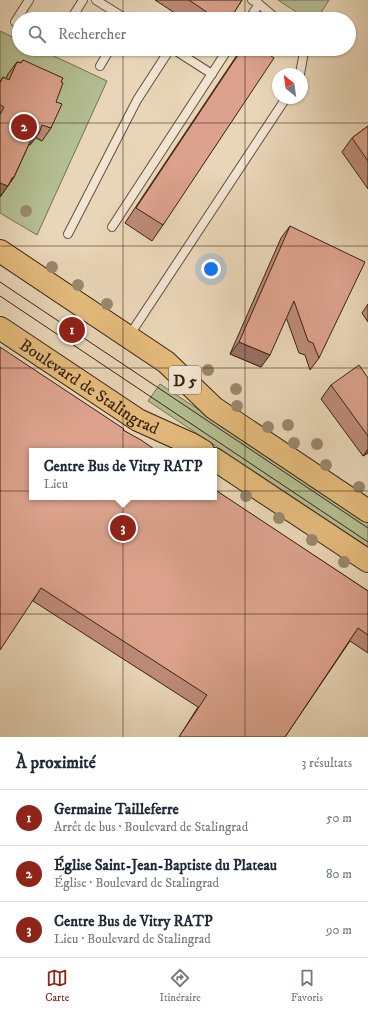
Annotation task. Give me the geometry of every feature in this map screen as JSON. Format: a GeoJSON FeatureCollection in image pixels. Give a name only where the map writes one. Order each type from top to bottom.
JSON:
{"type":"FeatureCollection","features":[{"type":"Feature","properties":{"kind":"main road","name":"D 5"},"geometry":{"type":"LineString","coordinates":[[0,251],[166,362],[214,408],[368,511]]}},
{"type":"Feature","properties":{"kind":"main road","name":"Boulevard de Stalingrad"},"geometry":{"type":"LineString","coordinates":[[0,328],[138,420],[198,448]]}},
{"type":"Feature","properties":{"kind":"main road"},"geometry":{"type":"LineString","coordinates":[[217,461],[368,561]]}},
{"type":"Feature","properties":{"kind":"lane"},"geometry":{"type":"LineString","coordinates":[[21,12],[28,0]]}},
{"type":"Feature","properties":{"kind":"lane"},"geometry":{"type":"LineString","coordinates":[[75,12],[83,0]]}},
{"type":"Feature","properties":{"kind":"lane"},"geometry":{"type":"LineString","coordinates":[[96,0],[115,12]]}},
{"type":"Feature","properties":{"kind":"lane"},"geometry":{"type":"LineString","coordinates":[[251,12],[255,2],[269,12]]}},
{"type":"Feature","properties":{"kind":"lane"},"geometry":{"type":"LineString","coordinates":[[100,66],[106,56]]}},
{"type":"Feature","properties":{"kind":"lane"},"geometry":{"type":"LineString","coordinates":[[68,234],[137,100],[166,56]]}},
{"type":"Feature","properties":{"kind":"lane"},"geometry":{"type":"LineString","coordinates":[[182,56],[212,74]]}},
{"type":"Feature","properties":{"kind":"lane"},"geometry":{"type":"LineString","coordinates":[[112,227],[224,56]]}},
{"type":"Feature","properties":{"kind":"lane"},"geometry":{"type":"LineString","coordinates":[[301,68],[303,56]]}},
{"type":"Feature","properties":{"kind":"lane"},"geometry":{"type":"LineString","coordinates":[[128,337],[282,104]]}},
{"type":"Feature","properties":{"kind":"green space"},"geometry":{"type":"Polygon","coordinates":[[[278,0],[329,0],[321,12],[296,12],[278,0]]]}},
{"type":"Feature","properties":{"kind":"green space"},"geometry":{"type":"Polygon","coordinates":[[[0,31],[12,37],[12,56],[54,56],[107,81],[37,235],[0,213],[0,196],[26,143],[34,137],[42,141],[0,92],[0,31]]]}},
{"type":"Feature","properties":{"kind":"green space"},"geometry":{"type":"Polygon","coordinates":[[[160,384],[368,522],[368,547],[148,401],[160,384]]]}},
{"type":"Feature","properties":{"kind":"building"},"geometry":{"type":"Polygon","coordinates":[[[189,0],[242,0],[234,12],[207,12],[189,0]]]}},
{"type":"Feature","properties":{"kind":"building"},"geometry":{"type":"Polygon","coordinates":[[[237,56],[271,56],[274,58],[163,225],[136,208],[237,56]]]}},
{"type":"Feature","properties":{"kind":"building"},"geometry":{"type":"Polygon","coordinates":[[[23,60],[63,78],[61,82],[63,83],[56,102],[62,104],[51,128],[42,125],[39,133],[35,131],[14,177],[8,186],[0,183],[0,115],[4,107],[0,105],[0,83],[3,77],[9,80],[17,62],[21,63],[23,60]]]}},
{"type":"Feature","properties":{"kind":"building"},"geometry":{"type":"Polygon","coordinates":[[[368,126],[368,161],[352,138],[368,126]]]}},
{"type":"Feature","properties":{"kind":"building"},"geometry":{"type":"Polygon","coordinates":[[[290,226],[365,262],[319,358],[313,343],[308,341],[294,301],[270,355],[239,342],[290,226]]]}},
{"type":"Feature","properties":{"kind":"building"},"geometry":{"type":"Polygon","coordinates":[[[0,347],[124,429],[123,430],[153,448],[29,448],[29,500],[217,500],[217,491],[368,591],[368,635],[358,628],[285,737],[179,737],[207,695],[41,588],[0,650],[0,347]]]}},
{"type":"Feature","properties":{"kind":"building"},"geometry":{"type":"Polygon","coordinates":[[[359,365],[368,378],[368,436],[331,385],[359,365]]]}},
{"type":"Feature","properties":{"kind":"tram line"},"geometry":{"type":"LineString","coordinates":[[0,282],[368,528]]}},
{"type":"Feature","properties":{"kind":"tram line"},"geometry":{"type":"LineString","coordinates":[[0,296],[368,542]]}},
{"type":"Feature","properties":{"kind":"place","name":"Église Saint-Jean-Baptiste du Plateau"},"geometry":{"type":"Point","coordinates":[24,127]}},
{"type":"Feature","properties":{"kind":"place","name":"Germaine Tailleferre"},"geometry":{"type":"Point","coordinates":[72,330]}},
{"type":"Feature","properties":{"kind":"place","name":"Centre Bus de Vitry RATP"},"geometry":{"type":"Point","coordinates":[123,528]}}]}
